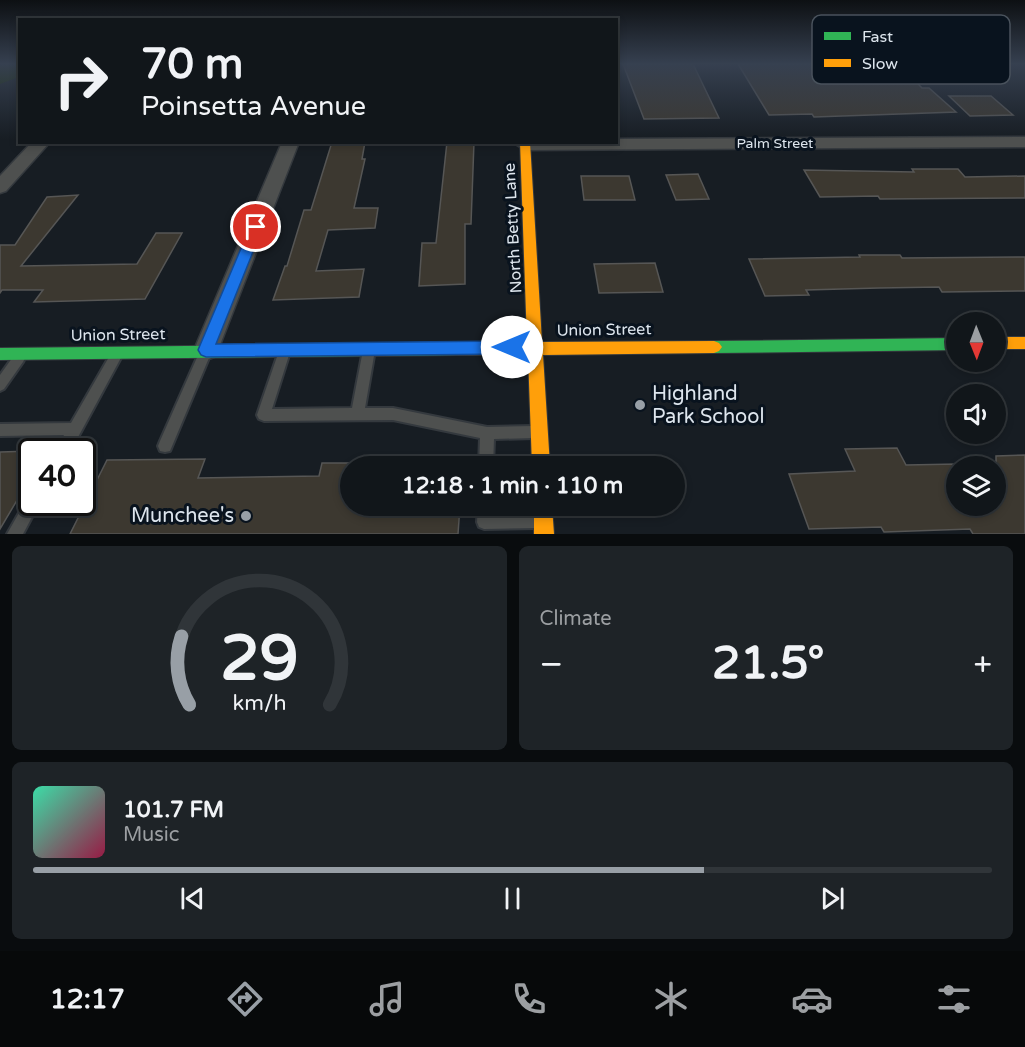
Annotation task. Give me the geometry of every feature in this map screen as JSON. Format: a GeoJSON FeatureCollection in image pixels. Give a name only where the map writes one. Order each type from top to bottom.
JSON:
{"type":"FeatureCollection","features":[{"type":"Feature","properties":{"kind":"street","name":"Palm Street"},"geometry":{"type":"LineString","coordinates":[[618,143],[1025,141]]}},
{"type":"Feature","properties":{"kind":"street"},"geometry":{"type":"LineString","coordinates":[[0,187],[40,144]]}},
{"type":"Feature","properties":{"kind":"street"},"geometry":{"type":"LineString","coordinates":[[206,350],[290,144]]}},
{"type":"Feature","properties":{"kind":"street","name":"North Betty Lane"},"geometry":{"type":"LineString","coordinates":[[525,144],[540,456]]}},
{"type":"Feature","properties":{"kind":"street"},"geometry":{"type":"LineString","coordinates":[[1006,343],[1025,343]]}},
{"type":"Feature","properties":{"kind":"street","name":"Union Street"},"geometry":{"type":"LineString","coordinates":[[0,354],[369,348],[946,344]]}},
{"type":"Feature","properties":{"kind":"lane"},"geometry":{"type":"LineString","coordinates":[[357,414],[369,348]]}},
{"type":"Feature","properties":{"kind":"lane"},"geometry":{"type":"LineString","coordinates":[[285,349],[264,415],[393,414],[487,433],[539,432]]}},
{"type":"Feature","properties":{"kind":"lane"},"geometry":{"type":"LineString","coordinates":[[165,446],[206,350]]}},
{"type":"Feature","properties":{"kind":"lane"},"geometry":{"type":"LineString","coordinates":[[70,438],[119,351]]}},
{"type":"Feature","properties":{"kind":"lane"},"geometry":{"type":"LineString","coordinates":[[0,385],[22,354]]}},
{"type":"Feature","properties":{"kind":"lane"},"geometry":{"type":"LineString","coordinates":[[0,430],[75,429]]}},
{"type":"Feature","properties":{"kind":"lane"},"geometry":{"type":"LineString","coordinates":[[486,456],[487,433]]}},
{"type":"Feature","properties":{"kind":"lane"},"geometry":{"type":"LineString","coordinates":[[15,534],[25,516]]}},
{"type":"Feature","properties":{"kind":"lane"},"geometry":{"type":"LineString","coordinates":[[484,516],[484,522],[544,528]]}},
{"type":"Feature","properties":{"kind":"building"},"geometry":{"type":"Polygon","coordinates":[[[633,89],[705,89],[719,118],[644,119],[633,89]]]}},
{"type":"Feature","properties":{"kind":"building"},"geometry":{"type":"Polygon","coordinates":[[[753,89],[930,89],[956,112],[814,117],[812,114],[769,115],[753,89]]]}},
{"type":"Feature","properties":{"kind":"building"},"geometry":{"type":"Polygon","coordinates":[[[949,96],[991,96],[1013,115],[970,116],[949,96]]]}},
{"type":"Feature","properties":{"kind":"building"},"geometry":{"type":"Polygon","coordinates":[[[331,144],[365,144],[362,159],[365,159],[354,208],[378,208],[375,228],[328,230],[316,271],[364,269],[359,297],[273,300],[285,266],[287,266],[304,210],[311,210],[331,144]]]}},
{"type":"Feature","properties":{"kind":"building"},"geometry":{"type":"Polygon","coordinates":[[[447,144],[474,144],[471,224],[465,224],[465,284],[419,286],[422,243],[436,243],[447,144]]]}},
{"type":"Feature","properties":{"kind":"building"},"geometry":{"type":"Polygon","coordinates":[[[912,169],[958,169],[965,177],[1025,176],[1025,198],[820,197],[804,170],[914,172],[912,169]]]}},
{"type":"Feature","properties":{"kind":"building"},"geometry":{"type":"Polygon","coordinates":[[[698,174],[709,199],[676,200],[666,175],[698,174]]]}},
{"type":"Feature","properties":{"kind":"building"},"geometry":{"type":"Polygon","coordinates":[[[581,176],[629,176],[635,200],[584,200],[581,176]]]}},
{"type":"Feature","properties":{"kind":"building"},"geometry":{"type":"Polygon","coordinates":[[[78,195],[21,266],[137,264],[156,233],[182,233],[145,299],[34,302],[43,290],[2,290],[0,293],[0,245],[15,245],[47,197],[78,195]]]}},
{"type":"Feature","properties":{"kind":"building"},"geometry":{"type":"Polygon","coordinates":[[[859,255],[900,255],[902,258],[1025,257],[1025,291],[942,292],[939,287],[879,288],[806,290],[809,295],[765,296],[749,259],[860,257],[859,255]]]}},
{"type":"Feature","properties":{"kind":"building"},"geometry":{"type":"Polygon","coordinates":[[[655,263],[663,292],[599,293],[594,264],[655,263]]]}},
{"type":"Feature","properties":{"kind":"building"},"geometry":{"type":"Polygon","coordinates":[[[897,448],[906,465],[946,464],[946,516],[1006,516],[1006,456],[996,456],[1025,455],[1025,534],[973,534],[970,529],[884,532],[881,527],[809,529],[789,474],[855,471],[845,449],[897,448]]]}},
{"type":"Feature","properties":{"kind":"building"},"geometry":{"type":"Polygon","coordinates":[[[18,451],[18,499],[0,529],[0,452],[18,451]]]}},
{"type":"Feature","properties":{"kind":"building"},"geometry":{"type":"Polygon","coordinates":[[[205,459],[198,478],[319,476],[322,463],[340,463],[340,516],[459,516],[458,534],[70,534],[79,516],[96,516],[96,482],[107,460],[205,459]]]}},
{"type":"Feature","properties":{"kind":"traffic: fast"},"geometry":{"type":"LineString","coordinates":[[714,347],[946,344]]}},
{"type":"Feature","properties":{"kind":"traffic: fast"},"geometry":{"type":"LineString","coordinates":[[0,354],[458,349]]}},
{"type":"Feature","properties":{"kind":"traffic: slow"},"geometry":{"type":"LineString","coordinates":[[525,144],[541,456]]}},
{"type":"Feature","properties":{"kind":"traffic: slow"},"geometry":{"type":"LineString","coordinates":[[1006,343],[1025,343]]}},
{"type":"Feature","properties":{"kind":"traffic: slow"},"geometry":{"type":"LineString","coordinates":[[458,349],[714,347]]}},
{"type":"Feature","properties":{"kind":"traffic: slow"},"geometry":{"type":"LineString","coordinates":[[543,516],[544,534]]}},
{"type":"Feature","properties":{"kind":"place","name":"Highland Park School"},"geometry":{"type":"Point","coordinates":[640,405]}},
{"type":"Feature","properties":{"kind":"place","name":"Munchee's"},"geometry":{"type":"Point","coordinates":[246,516]}},
{"type":"Feature","properties":{"kind":"route"},"geometry":{"type":"LineString","coordinates":[[256,227],[206,350],[512,347]]}}]}
